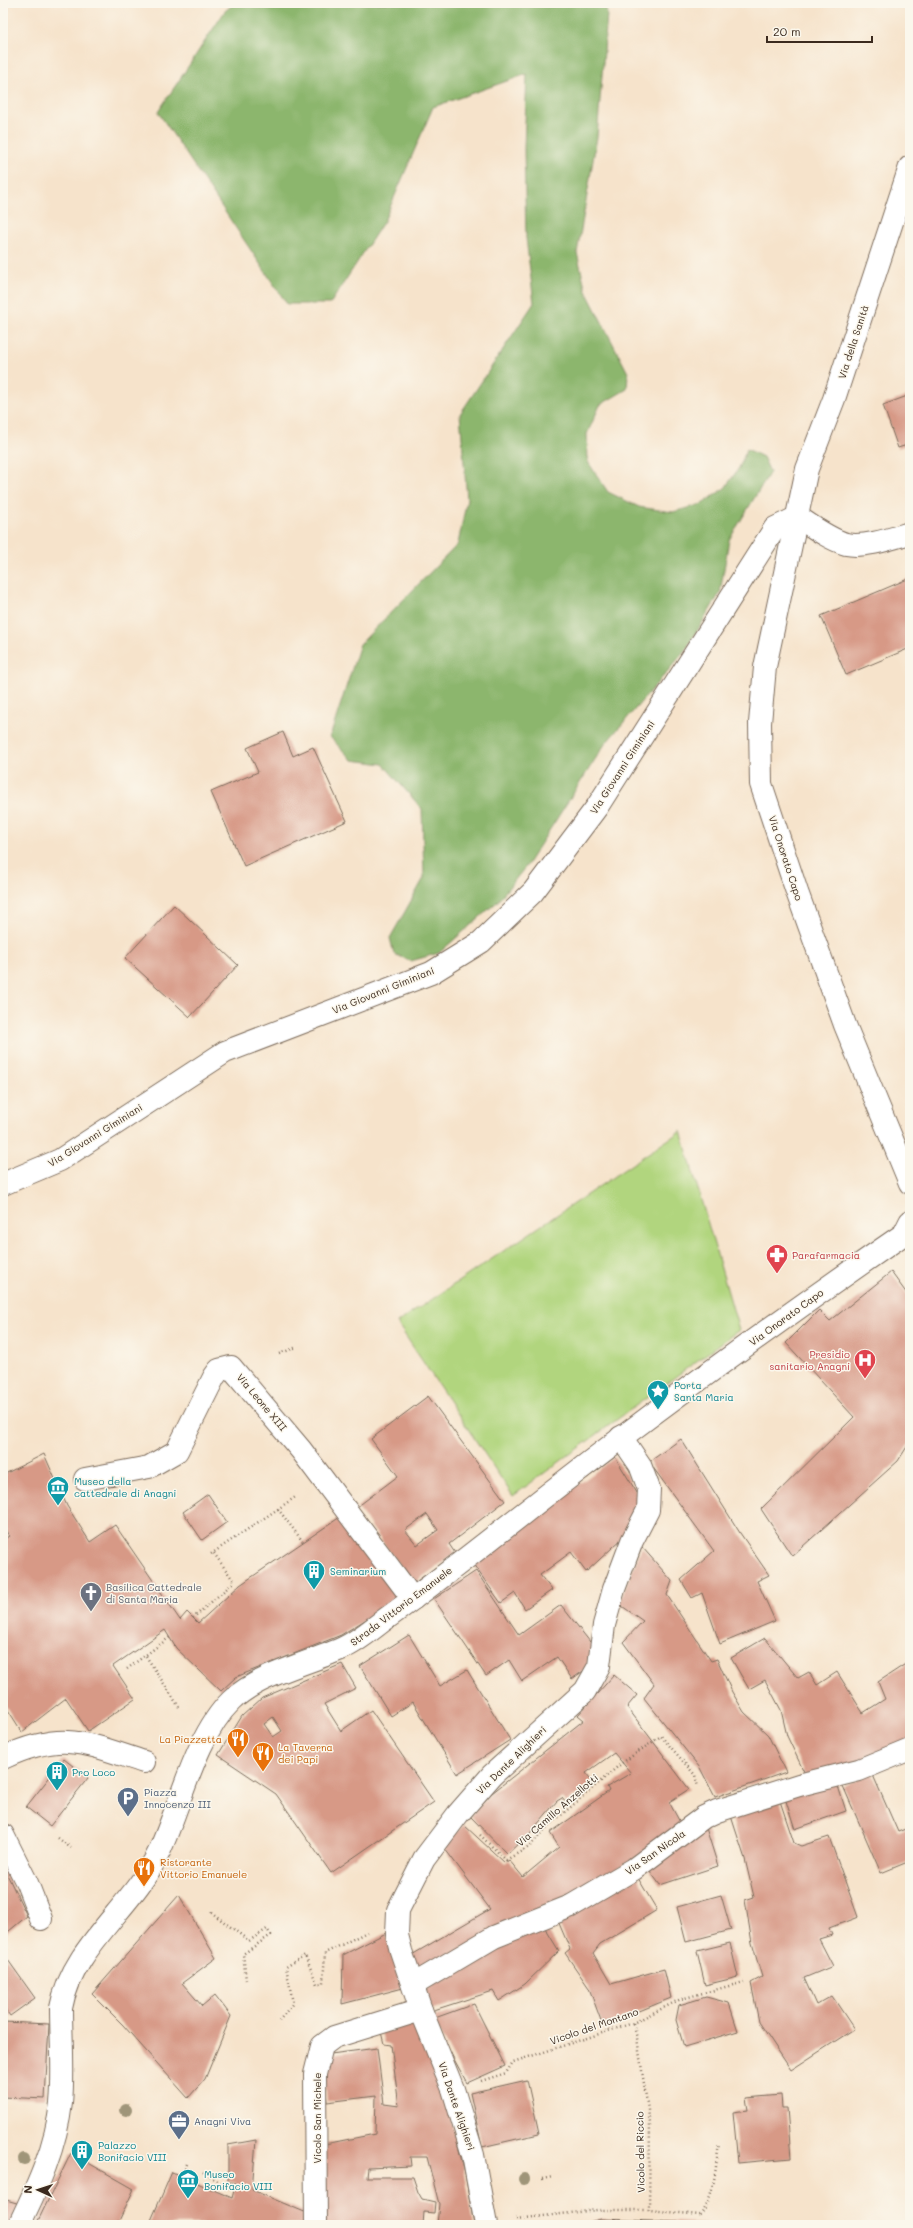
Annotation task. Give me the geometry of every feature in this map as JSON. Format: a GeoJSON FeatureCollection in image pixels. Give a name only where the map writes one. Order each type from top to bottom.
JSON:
{"type":"FeatureCollection","features":[{"type":"Feature","properties":{"kind":"street","name":"Via della Sanità"},"geometry":{"type":"LineString","coordinates":[[798,517],[807,469],[834,399],[910,167]]}},
{"type":"Feature","properties":{"kind":"street"},"geometry":{"type":"LineString","coordinates":[[798,517],[823,534],[847,544],[879,542],[910,533]]}},
{"type":"Feature","properties":{"kind":"street","name":"Via Giovanni Giminiani"},"geometry":{"type":"LineString","coordinates":[[3,1184],[28,1175],[60,1160],[225,1052],[431,973],[481,942],[533,892],[597,807],[776,528],[798,517]]}},
{"type":"Feature","properties":{"kind":"street","name":"Via Onorato Capo"},"geometry":{"type":"LineString","coordinates":[[798,517],[765,667],[760,723],[761,784],[797,892],[845,1025],[910,1183]]}},
{"type":"Feature","properties":{"kind":"street","name":"Via Onorato Capo"},"geometry":{"type":"LineString","coordinates":[[658,1411],[836,1280],[904,1234],[910,1222]]}},
{"type":"Feature","properties":{"kind":"street","name":"Via Leone XIII"},"geometry":{"type":"LineString","coordinates":[[85,1479],[149,1467],[177,1451],[214,1377],[219,1370],[225,1367],[231,1367],[236,1370],[301,1450],[413,1599]]}},
{"type":"Feature","properties":{"kind":"street","name":"Strada Vittorio Emanuele"},"geometry":{"type":"LineString","coordinates":[[19,2225],[39,2185],[53,2145],[61,2102],[61,2008],[64,1995],[81,1960],[133,1893],[157,1856],[212,1725],[231,1701],[249,1686],[347,1647],[413,1599],[621,1437],[658,1411]]}},
{"type":"Feature","properties":{"kind":"street","name":"Via Dante Alighieri"},"geometry":{"type":"LineString","coordinates":[[486,2225],[473,2155],[453,2089],[421,2010],[397,1935],[398,1910],[424,1859],[458,1814],[492,1775],[585,1691],[599,1666],[604,1625],[614,1589],[632,1542],[648,1510],[649,1489],[640,1465],[621,1437]]}},
{"type":"Feature","properties":{"kind":"street"},"geometry":{"type":"LineString","coordinates":[[3,1758],[22,1749],[59,1741],[81,1742],[144,1762]]}},
{"type":"Feature","properties":{"kind":"street","name":"Via San Nicola"},"geometry":{"type":"LineString","coordinates":[[413,1984],[494,1937],[571,1906],[634,1869],[704,1817],[717,1811],[799,1784],[859,1770],[910,1749]]}},
{"type":"Feature","properties":{"kind":"street"},"geometry":{"type":"LineString","coordinates":[[3,1836],[27,1883],[41,1919]]}},
{"type":"Feature","properties":{"kind":"street","name":"Vicolo San Michele"},"geometry":{"type":"LineString","coordinates":[[316,2225],[315,2074],[322,2046],[334,2038],[421,2010]]}},
{"type":"Feature","properties":{"kind":"path"},"geometry":{"type":"LineString","coordinates":[[279,1354],[297,1347]]}},
{"type":"Feature","properties":{"kind":"path"},"geometry":{"type":"LineString","coordinates":[[193,1618],[233,1583],[233,1580],[212,1553],[303,1492]]}},
{"type":"Feature","properties":{"kind":"path"},"geometry":{"type":"LineString","coordinates":[[278,1509],[304,1543]]}},
{"type":"Feature","properties":{"kind":"path"},"geometry":{"type":"LineString","coordinates":[[127,1670],[170,1638]]}},
{"type":"Feature","properties":{"kind":"path"},"geometry":{"type":"LineString","coordinates":[[146,1656],[179,1707]]}},
{"type":"Feature","properties":{"kind":"path","name":"Via Camillo Anzellotti"},"geometry":{"type":"LineString","coordinates":[[478,1833],[506,1860],[520,1854],[529,1847],[546,1828],[622,1763],[661,1736],[696,1775],[704,1817]]}},
{"type":"Feature","properties":{"kind":"path"},"geometry":{"type":"LineString","coordinates":[[58,1838],[71,1848]]}},
{"type":"Feature","properties":{"kind":"path"},"geometry":{"type":"LineString","coordinates":[[211,1912],[249,1941],[267,1929],[270,1935],[243,1954],[246,1980]]}},
{"type":"Feature","properties":{"kind":"path"},"geometry":{"type":"LineString","coordinates":[[280,2021],[293,2003],[286,1967],[305,1955],[317,1984],[323,1983],[325,1953],[338,1948]]}},
{"type":"Feature","properties":{"kind":"path","name":"Vicolo del Montano"},"geometry":{"type":"LineString","coordinates":[[453,2089],[506,2073],[513,2062],[633,2023],[681,1999],[744,1982]]}},
{"type":"Feature","properties":{"kind":"path","name":"Vicolo del Riccio"},"geometry":{"type":"LineString","coordinates":[[633,2023],[637,2038],[650,2123],[649,2210]]}},
{"type":"Feature","properties":{"kind":"path"},"geometry":{"type":"LineString","coordinates":[[508,2220],[597,2210],[649,2210],[700,2216],[706,2209],[709,2199],[719,2145]]}},
{"type":"Feature","properties":{"kind":"path"},"geometry":{"type":"LineString","coordinates":[[182,2176],[187,2164]]}},
{"type":"Feature","properties":{"kind":"path"},"geometry":{"type":"LineString","coordinates":[[203,2172],[234,2191]]}},
{"type":"Feature","properties":{"kind":"path"},"geometry":{"type":"LineString","coordinates":[[542,2179],[552,2178]]}},
{"type":"Feature","properties":{"kind":"green space"},"geometry":{"type":"Polygon","coordinates":[[[235,3],[605,3],[607,14],[597,137],[577,253],[586,291],[628,373],[627,389],[600,405],[587,434],[588,462],[608,492],[639,507],[673,512],[702,504],[725,488],[739,468],[747,449],[763,457],[770,472],[729,540],[720,593],[685,651],[605,744],[527,865],[497,902],[439,953],[411,961],[394,954],[390,938],[424,878],[422,809],[383,764],[352,760],[330,737],[360,644],[458,544],[467,499],[460,414],[534,303],[526,238],[524,148],[527,74],[433,107],[384,221],[330,304],[287,304],[158,112],[225,11],[235,3]]]}},
{"type":"Feature","properties":{"kind":"green space"},"geometry":{"type":"Polygon","coordinates":[[[681,1131],[739,1330],[513,1496],[397,1323],[681,1131]]]}},
{"type":"Feature","properties":{"kind":"building"},"geometry":{"type":"Polygon","coordinates":[[[910,395],[910,444],[898,448],[883,405],[910,395]]]}},
{"type":"Feature","properties":{"kind":"building"},"geometry":{"type":"Polygon","coordinates":[[[910,578],[910,648],[846,675],[821,616],[910,578]]]}},
{"type":"Feature","properties":{"kind":"building"},"geometry":{"type":"Polygon","coordinates":[[[283,732],[293,756],[313,747],[347,821],[244,866],[211,792],[258,772],[247,748],[283,732]]]}},
{"type":"Feature","properties":{"kind":"building"},"geometry":{"type":"Polygon","coordinates":[[[174,905],[238,965],[190,1017],[125,958],[174,905]]]}},
{"type":"Feature","properties":{"kind":"building","name":"Presidio sanitario Anagni"},"geometry":{"type":"Polygon","coordinates":[[[891,1272],[910,1298],[910,1442],[898,1461],[792,1556],[761,1509],[854,1417],[786,1343],[819,1310],[830,1321],[891,1272]]]}},
{"type":"Feature","properties":{"kind":"building"},"geometry":{"type":"Polygon","coordinates":[[[428,1396],[505,1501],[449,1544],[455,1553],[413,1584],[357,1507],[398,1476],[371,1439],[428,1396]],[[427,1514],[405,1530],[417,1545],[438,1530],[427,1514]]]}},
{"type":"Feature","properties":{"kind":"building"},"geometry":{"type":"Polygon","coordinates":[[[681,1439],[740,1533],[769,1575],[757,1581],[775,1621],[720,1644],[702,1593],[692,1598],[681,1580],[714,1551],[649,1462],[681,1439]]]}},
{"type":"Feature","properties":{"kind":"building"},"geometry":{"type":"Polygon","coordinates":[[[44,1454],[67,1506],[90,1542],[115,1525],[180,1620],[187,1612],[198,1623],[240,1585],[340,1517],[400,1598],[341,1635],[236,1677],[221,1691],[176,1648],[165,1630],[113,1666],[135,1699],[88,1731],[66,1698],[22,1732],[3,1702],[3,1540],[9,1536],[3,1526],[3,1475],[44,1454]]]}},
{"type":"Feature","properties":{"kind":"building"},"geometry":{"type":"Polygon","coordinates":[[[615,1457],[642,1501],[626,1535],[586,1572],[571,1552],[540,1575],[552,1590],[525,1609],[515,1593],[501,1603],[473,1564],[615,1457]]]}},
{"type":"Feature","properties":{"kind":"building"},"geometry":{"type":"Polygon","coordinates":[[[208,1494],[227,1522],[202,1540],[183,1512],[208,1494]]]}},
{"type":"Feature","properties":{"kind":"building"},"geometry":{"type":"Polygon","coordinates":[[[642,1547],[672,1581],[667,1595],[711,1661],[717,1659],[732,1692],[744,1712],[768,1735],[786,1772],[715,1797],[700,1768],[644,1698],[654,1684],[623,1642],[643,1621],[619,1604],[642,1547]]]}},
{"type":"Feature","properties":{"kind":"building"},"geometry":{"type":"Polygon","coordinates":[[[476,1571],[519,1635],[561,1605],[594,1647],[586,1669],[572,1679],[557,1657],[522,1681],[509,1660],[486,1676],[434,1599],[476,1571]]]}},
{"type":"Feature","properties":{"kind":"building"},"geometry":{"type":"Polygon","coordinates":[[[409,1635],[440,1686],[467,1670],[510,1740],[457,1774],[413,1702],[391,1716],[360,1666],[409,1635]]]}},
{"type":"Feature","properties":{"kind":"building"},"geometry":{"type":"Polygon","coordinates":[[[765,1638],[798,1678],[809,1672],[817,1685],[837,1672],[863,1713],[885,1699],[878,1682],[910,1661],[910,1741],[856,1764],[806,1776],[787,1736],[781,1710],[765,1680],[749,1689],[731,1658],[765,1638]]]}},
{"type":"Feature","properties":{"kind":"building"},"geometry":{"type":"Polygon","coordinates":[[[342,1664],[356,1688],[324,1704],[341,1731],[371,1710],[434,1802],[331,1873],[276,1794],[218,1755],[242,1716],[262,1698],[342,1664]],[[273,1717],[264,1724],[273,1737],[282,1731],[273,1717]]]}},
{"type":"Feature","properties":{"kind":"building"},"geometry":{"type":"Polygon","coordinates":[[[614,1675],[637,1695],[627,1707],[689,1789],[669,1802],[682,1826],[635,1859],[421,1974],[410,1956],[490,1909],[442,1845],[464,1825],[505,1863],[509,1860],[523,1877],[559,1847],[550,1833],[609,1791],[607,1787],[631,1773],[614,1753],[586,1773],[593,1782],[566,1803],[562,1798],[557,1801],[530,1833],[507,1854],[470,1816],[492,1793],[584,1720],[578,1715],[614,1675]]]}},
{"type":"Feature","properties":{"kind":"building","name":"Pro Loco"},"geometry":{"type":"Polygon","coordinates":[[[64,1759],[88,1778],[50,1826],[26,1807],[64,1759]]]}},
{"type":"Feature","properties":{"kind":"building"},"geometry":{"type":"Polygon","coordinates":[[[872,1773],[898,1832],[910,1827],[910,1861],[881,1873],[843,1786],[872,1773]]]}},
{"type":"Feature","properties":{"kind":"building"},"geometry":{"type":"Polygon","coordinates":[[[836,1780],[846,1811],[795,1829],[785,1798],[836,1780]]]}},
{"type":"Feature","properties":{"kind":"building"},"geometry":{"type":"Polygon","coordinates":[[[779,1798],[794,1843],[801,1846],[829,1837],[858,1917],[829,1928],[832,1935],[819,1939],[833,1966],[804,1978],[816,2005],[832,1996],[854,2029],[791,2070],[759,2022],[751,1983],[762,1977],[752,1943],[745,1900],[754,1897],[745,1859],[730,1813],[779,1798]]]}},
{"type":"Feature","properties":{"kind":"building"},"geometry":{"type":"Polygon","coordinates":[[[706,1828],[718,1866],[660,1885],[647,1867],[706,1828]]]}},
{"type":"Feature","properties":{"kind":"building"},"geometry":{"type":"Polygon","coordinates":[[[3,1866],[27,1916],[3,1936],[3,1866]]]}},
{"type":"Feature","properties":{"kind":"building"},"geometry":{"type":"Polygon","coordinates":[[[635,1873],[657,1910],[600,1944],[593,1953],[611,1984],[664,1969],[671,1998],[603,2026],[589,1988],[565,1953],[570,1949],[558,1921],[635,1873]]]}},
{"type":"Feature","properties":{"kind":"building"},"geometry":{"type":"Polygon","coordinates":[[[179,1895],[216,1958],[182,1983],[202,2006],[215,1995],[231,2016],[205,2079],[188,2098],[123,2025],[92,1994],[179,1895]]]}},
{"type":"Feature","properties":{"kind":"building"},"geometry":{"type":"Polygon","coordinates":[[[721,1895],[731,1930],[686,1942],[677,1907],[721,1895]]]}},
{"type":"Feature","properties":{"kind":"building"},"geometry":{"type":"Polygon","coordinates":[[[545,1928],[559,1951],[525,1984],[499,2001],[493,1991],[431,2011],[421,1983],[498,1941],[545,1928]]]}},
{"type":"Feature","properties":{"kind":"building"},"geometry":{"type":"Polygon","coordinates":[[[386,1933],[403,1988],[342,2004],[343,1955],[386,1933]]]}},
{"type":"Feature","properties":{"kind":"building"},"geometry":{"type":"Polygon","coordinates":[[[730,1943],[738,1977],[705,1985],[697,1951],[730,1943]]]}},
{"type":"Feature","properties":{"kind":"building"},"geometry":{"type":"Polygon","coordinates":[[[3,1953],[35,1998],[10,2016],[3,2006],[3,1953]]]}},
{"type":"Feature","properties":{"kind":"building"},"geometry":{"type":"Polygon","coordinates":[[[706,1997],[729,2003],[738,2031],[684,2047],[676,2020],[679,2005],[706,1997]]]}},
{"type":"Feature","properties":{"kind":"building"},"geometry":{"type":"Polygon","coordinates":[[[474,2004],[505,2066],[467,2083],[432,2019],[474,2004]]]}},
{"type":"Feature","properties":{"kind":"building"},"geometry":{"type":"Polygon","coordinates":[[[415,2021],[446,2097],[465,2174],[474,2225],[437,2225],[439,2204],[427,2157],[410,2157],[411,2166],[368,2168],[367,2177],[413,2177],[422,2199],[435,2202],[434,2213],[424,2212],[423,2225],[323,2225],[325,2144],[375,2134],[376,2096],[327,2102],[323,2055],[377,2048],[384,2104],[399,2106],[391,2045],[384,2044],[381,2032],[415,2021]]]}},
{"type":"Feature","properties":{"kind":"building"},"geometry":{"type":"Polygon","coordinates":[[[3,2022],[49,2024],[45,2099],[3,2097],[3,2022]]]}},
{"type":"Feature","properties":{"kind":"building"},"geometry":{"type":"Polygon","coordinates":[[[527,2080],[539,2134],[482,2147],[470,2093],[527,2080]]]}},
{"type":"Feature","properties":{"kind":"building"},"geometry":{"type":"Polygon","coordinates":[[[781,2095],[782,2108],[787,2108],[791,2158],[738,2163],[733,2112],[748,2110],[746,2098],[781,2095]]]}},
{"type":"Feature","properties":{"kind":"building"},"geometry":{"type":"Polygon","coordinates":[[[256,2140],[252,2190],[314,2216],[311,2225],[149,2225],[172,2172],[232,2198],[236,2183],[228,2182],[228,2145],[256,2140]]]}},
{"type":"Feature","properties":{"kind":"building","name":"Palazzo Bonifacio VIII"},"geometry":{"type":"Polygon","coordinates":[[[71,2153],[134,2189],[117,2225],[36,2225],[71,2153]]]}},
{"type":"Feature","properties":{"kind":"building"},"geometry":{"type":"Polygon","coordinates":[[[3,2199],[20,2204],[10,2225],[3,2225],[3,2199]]]}},
{"type":"Feature","properties":{"kind":"building"},"geometry":{"type":"Polygon","coordinates":[[[601,2219],[705,2223],[705,2225],[577,2225],[601,2219]]]}},
{"type":"Feature","properties":{"kind":"place","name":"Parafarmacia"},"geometry":{"type":"Point","coordinates":[777,1274]}},
{"type":"Feature","properties":{"kind":"place","name":"Presidio sanitario Anagni"},"geometry":{"type":"Point","coordinates":[865,1380]}},
{"type":"Feature","properties":{"kind":"place","name":"Porta Santa Maria"},"geometry":{"type":"Point","coordinates":[658,1410]}},
{"type":"Feature","properties":{"kind":"place","name":"Museo della cattedrale di Anagni"},"geometry":{"type":"Point","coordinates":[58,1506]}},
{"type":"Feature","properties":{"kind":"place","name":"Seminarium"},"geometry":{"type":"Point","coordinates":[314,1590]}},
{"type":"Feature","properties":{"kind":"place","name":"Basilica Cattedrale di Santa Maria"},"geometry":{"type":"Point","coordinates":[91,1612]}},
{"type":"Feature","properties":{"kind":"place","name":"La Piazzetta"},"geometry":{"type":"Point","coordinates":[238,1758]}},
{"type":"Feature","properties":{"kind":"place","name":"La Taverna dei Papi"},"geometry":{"type":"Point","coordinates":[263,1772]}},
{"type":"Feature","properties":{"kind":"place","name":"Pro Loco"},"geometry":{"type":"Point","coordinates":[57,1792]}},
{"type":"Feature","properties":{"kind":"place","name":"Piazza Innocenzo III"},"geometry":{"type":"Point","coordinates":[128,1818]}},
{"type":"Feature","properties":{"kind":"place","name":"Ristorante Vittorio Emanuele"},"geometry":{"type":"Point","coordinates":[144,1888]}},
{"type":"Feature","properties":{"kind":"place","name":"Anagni Viva"},"geometry":{"type":"Point","coordinates":[179,2140]}},
{"type":"Feature","properties":{"kind":"place","name":"Palazzo Bonifacio VIII"},"geometry":{"type":"Point","coordinates":[82,2170]}},
{"type":"Feature","properties":{"kind":"place","name":"Museo Bonifacio VIII"},"geometry":{"type":"Point","coordinates":[188,2200]}}]}
